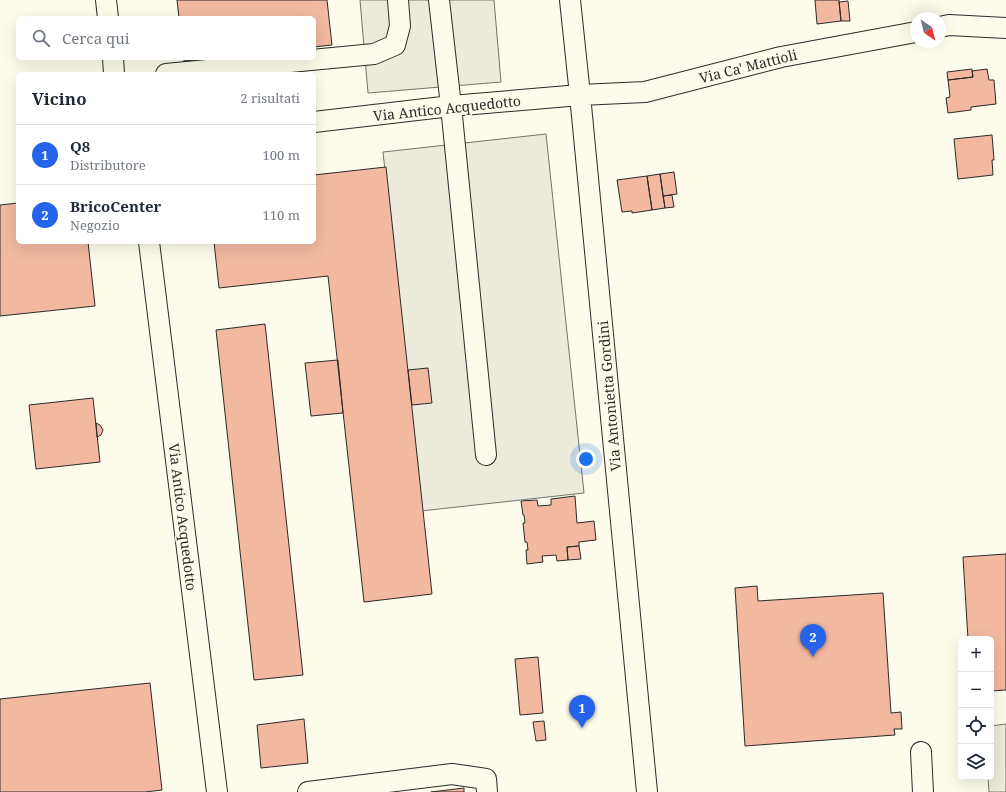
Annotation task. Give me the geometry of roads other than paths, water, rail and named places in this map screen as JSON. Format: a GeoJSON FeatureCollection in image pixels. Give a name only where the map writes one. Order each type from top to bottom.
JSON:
{"type":"FeatureCollection","features":[{"type":"Feature","properties":{"kind":"street"},"geometry":{"type":"LineString","coordinates":[[106,0],[108,16]]}},
{"type":"Feature","properties":{"kind":"street"},"geometry":{"type":"LineString","coordinates":[[316,60],[374,54],[395,45],[400,26],[398,0]]}},
{"type":"Feature","properties":{"kind":"street"},"geometry":{"type":"LineString","coordinates":[[438,0],[451,106],[486,455]]}},
{"type":"Feature","properties":{"kind":"street","name":"Via Antonietta Gordini"},"geometry":{"type":"LineString","coordinates":[[570,0],[647,792]]}},
{"type":"Feature","properties":{"kind":"street"},"geometry":{"type":"LineString","coordinates":[[946,26],[1006,28]]}},
{"type":"Feature","properties":{"kind":"street","name":"Via Ca' Mattioli"},"geometry":{"type":"LineString","coordinates":[[580,95],[645,92],[781,57],[910,33]]}},
{"type":"Feature","properties":{"kind":"street"},"geometry":{"type":"LineString","coordinates":[[112,60],[114,72]]}},
{"type":"Feature","properties":{"kind":"street"},"geometry":{"type":"LineString","coordinates":[[187,72],[312,60]]}},
{"type":"Feature","properties":{"kind":"street","name":"Via Antico Acquedotto"},"geometry":{"type":"LineString","coordinates":[[316,122],[451,106],[580,95]]}},
{"type":"Feature","properties":{"kind":"street","name":"Via Antico Acquedotto"},"geometry":{"type":"LineString","coordinates":[[150,244],[217,792]]}},
{"type":"Feature","properties":{"kind":"street"},"geometry":{"type":"LineString","coordinates":[[921,752],[923,792]]}},
{"type":"Feature","properties":{"kind":"street"},"geometry":{"type":"LineString","coordinates":[[308,792],[452,774],[486,780],[487,792]]}},
{"type":"Feature","properties":{"kind":"place","name":"BricoCenter"},"geometry":{"type":"Point","coordinates":[813,657]}},
{"type":"Feature","properties":{"kind":"place","name":"Q8"},"geometry":{"type":"Point","coordinates":[582,728]}}]}
